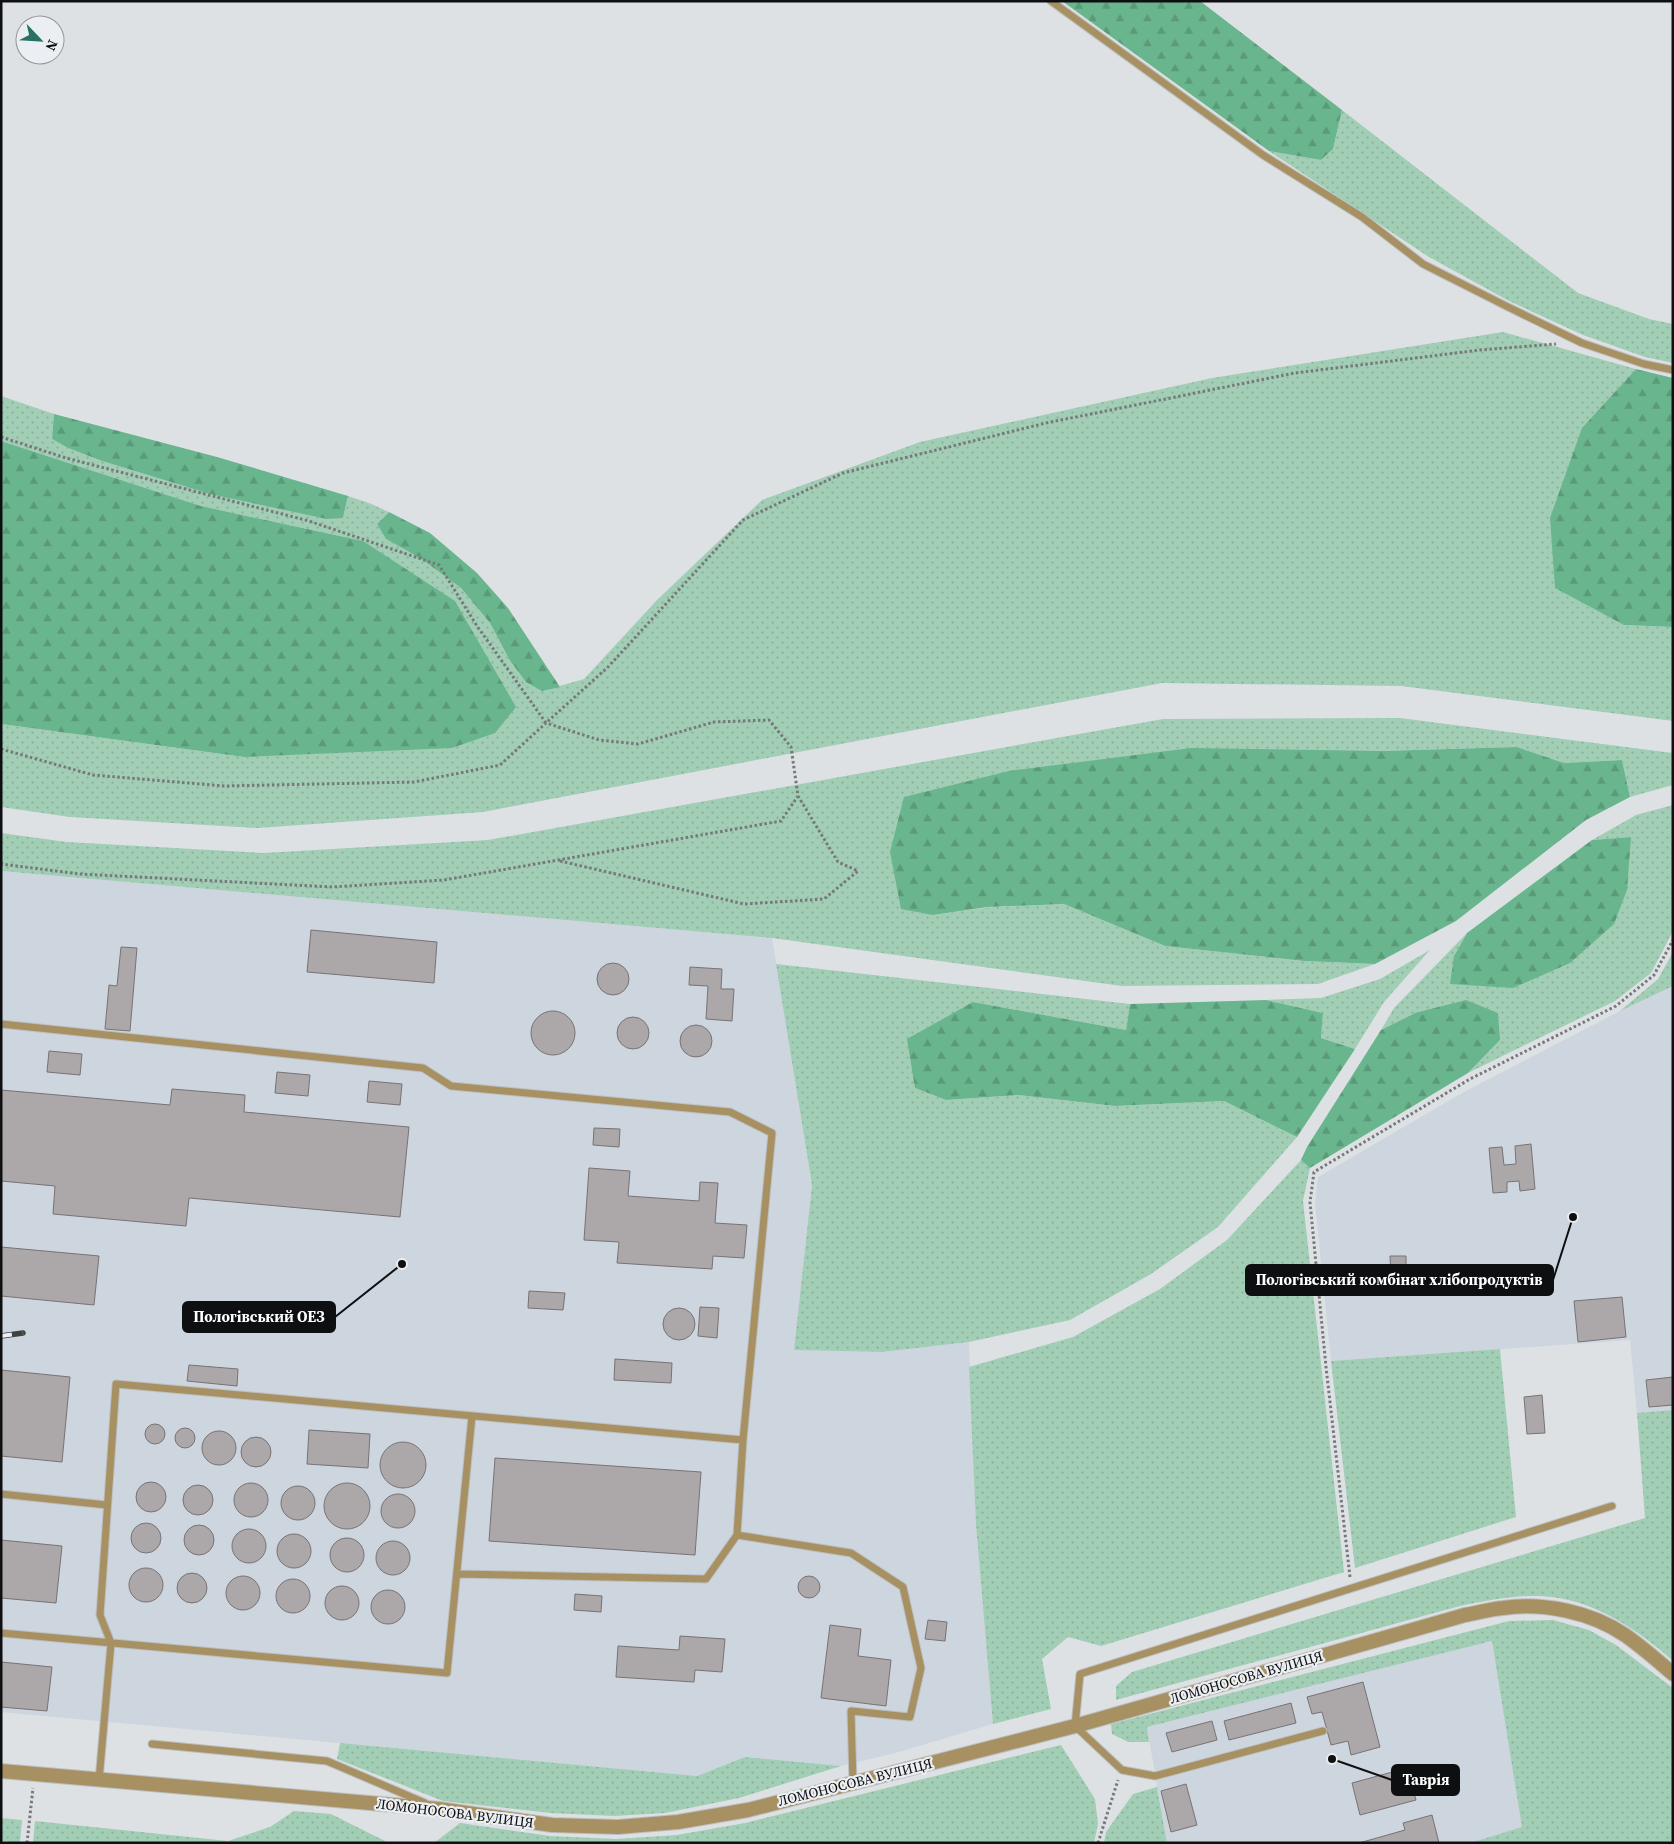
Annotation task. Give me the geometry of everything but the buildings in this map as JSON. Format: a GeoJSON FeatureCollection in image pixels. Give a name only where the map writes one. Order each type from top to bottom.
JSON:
{"type":"FeatureCollection","features":[{"type":"Feature","properties":{"kind":"street","name":"ЛОМОНОСОВА ВУЛИЦЯ"},"geometry":{"type":"LineString","coordinates":[[1,1772],[439,1809],[552,1825],[618,1827],[678,1822],[748,1810],[1076,1726],[1465,1615],[1504,1607],[1539,1606],[1568,1611],[1596,1620],[1623,1634],[1648,1652],[1673,1674]]}},
{"type":"Feature","properties":{"kind":"lane"},"geometry":{"type":"LineString","coordinates":[[1051,1],[1263,155],[1362,217],[1423,264],[1508,308],[1582,343],[1644,364],[1673,370]]}},
{"type":"Feature","properties":{"kind":"lane"},"geometry":{"type":"LineString","coordinates":[[1,1024],[423,1068],[451,1086],[730,1112],[772,1133],[737,1535],[706,1579],[457,1574]]}},
{"type":"Feature","properties":{"kind":"lane"},"geometry":{"type":"LineString","coordinates":[[99,1780],[111,1643],[100,1615],[116,1384],[744,1440]]}},
{"type":"Feature","properties":{"kind":"lane"},"geometry":{"type":"LineString","coordinates":[[1,1633],[447,1673],[472,1416]]}},
{"type":"Feature","properties":{"kind":"lane"},"geometry":{"type":"LineString","coordinates":[[1,1494],[108,1505]]}},
{"type":"Feature","properties":{"kind":"lane"},"geometry":{"type":"LineString","coordinates":[[1323,1731],[1155,1776],[1122,1770],[1076,1726],[1080,1674],[1612,1506]]}},
{"type":"Feature","properties":{"kind":"lane"},"geometry":{"type":"LineString","coordinates":[[737,1535],[851,1554],[903,1586],[921,1668],[910,1717],[851,1711],[853,1783]]}},
{"type":"Feature","properties":{"kind":"lane"},"geometry":{"type":"LineString","coordinates":[[152,1744],[326,1761],[439,1809]]}},
{"type":"Feature","properties":{"kind":"path"},"geometry":{"type":"LineString","coordinates":[[1,749],[94,775],[224,786],[414,782],[500,766],[608,667],[743,520],[843,473],[1046,423],[1295,373],[1480,350],[1538,344],[1582,343]]}},
{"type":"Feature","properties":{"kind":"path"},"geometry":{"type":"LineString","coordinates":[[1,437],[66,458],[309,521],[439,565],[477,626],[546,723],[599,740],[638,744],[714,722],[769,720],[790,747],[798,796],[838,862],[858,871],[824,899],[744,904],[557,860]]}},
{"type":"Feature","properties":{"kind":"path"},"geometry":{"type":"LineString","coordinates":[[1,864],[80,874],[332,887],[444,880],[781,821],[798,796]]}},
{"type":"Feature","properties":{"kind":"path"},"geometry":{"type":"LineString","coordinates":[[1352,1588],[1326,1367],[1310,1202],[1314,1172],[1470,1079],[1616,1006],[1654,975],[1673,940]]}},
{"type":"Feature","properties":{"kind":"path"},"geometry":{"type":"LineString","coordinates":[[1098,1843],[1122,1770]]}},
{"type":"Feature","properties":{"kind":"path"},"geometry":{"type":"LineString","coordinates":[[27,1843],[34,1775]]}},
{"type":"Feature","properties":{"kind":"shaded area"},"geometry":{"type":"Polygon","coordinates":[[[1,871],[772,938],[812,1185],[794,1350],[882,1352],[969,1342],[976,1525],[993,1724],[899,1752],[841,1766],[745,1757],[697,1776],[1,1712],[1,871]]]}},
{"type":"Feature","properties":{"kind":"shaded area"},"geometry":{"type":"Polygon","coordinates":[[[1673,986],[1673,1410],[1637,1413],[1630,1340],[1331,1361],[1315,1203],[1318,1177],[1462,1093],[1620,1011],[1673,986]]]}},
{"type":"Feature","properties":{"kind":"shaded area"},"geometry":{"type":"Polygon","coordinates":[[[1492,1641],[1523,1827],[1470,1843],[1167,1843],[1147,1727],[1492,1641]]]}},
{"type":"Feature","properties":{"kind":"green space"},"geometry":{"type":"Polygon","coordinates":[[[1062,1],[1200,1],[1342,110],[1333,149],[1321,160],[1269,151],[1062,1]]]}},
{"type":"Feature","properties":{"kind":"green space"},"geometry":{"type":"Polygon","coordinates":[[[1342,110],[1578,293],[1649,319],[1673,324],[1673,363],[1645,357],[1583,335],[1509,301],[1429,257],[1269,151],[1321,160],[1333,149],[1342,110]]]}},
{"type":"Feature","properties":{"kind":"green space"},"geometry":{"type":"Polygon","coordinates":[[[1503,332],[1636,369],[1582,429],[1624,625],[1673,627],[1673,721],[1401,686],[1162,683],[483,812],[258,828],[70,817],[1,807],[1,724],[244,757],[363,541],[201,506],[1,441],[1,396],[54,414],[52,439],[68,448],[102,461],[210,494],[343,518],[348,496],[389,512],[377,524],[386,539],[420,558],[461,588],[490,623],[509,659],[542,691],[584,679],[657,600],[762,500],[920,442],[1212,378],[1503,332]]]}},
{"type":"Feature","properties":{"kind":"green space"},"geometry":{"type":"Polygon","coordinates":[[[1636,369],[1673,378],[1673,627],[1624,625],[1555,588],[1550,518],[1582,428],[1636,369]]]}},
{"type":"Feature","properties":{"kind":"green space"},"geometry":{"type":"Polygon","coordinates":[[[54,414],[217,457],[348,496],[343,518],[327,519],[210,494],[102,461],[68,448],[52,439],[54,414]]]}},
{"type":"Feature","properties":{"kind":"green space"},"geometry":{"type":"Polygon","coordinates":[[[1,441],[201,506],[363,541],[455,601],[516,707],[495,733],[452,748],[244,757],[1,724],[1,441]]]}},
{"type":"Feature","properties":{"kind":"green space"},"geometry":{"type":"Polygon","coordinates":[[[389,512],[430,533],[477,573],[508,608],[560,687],[542,691],[526,682],[509,659],[490,623],[461,588],[420,558],[386,539],[377,524],[389,512]]]}},
{"type":"Feature","properties":{"kind":"green space"},"geometry":{"type":"Polygon","coordinates":[[[1400,718],[1673,753],[1673,785],[1630,797],[1622,760],[1564,763],[1517,747],[1380,751],[933,915],[991,907],[1064,904],[1165,946],[1304,961],[1375,964],[1318,984],[1122,986],[772,938],[1,871],[1,833],[67,842],[263,853],[488,840],[1163,719],[1400,718]]]}},
{"type":"Feature","properties":{"kind":"green space"},"geometry":{"type":"Polygon","coordinates":[[[1517,747],[1564,763],[1622,760],[1630,797],[1586,820],[1456,921],[1375,964],[1304,961],[1165,946],[1064,904],[988,907],[933,915],[901,909],[890,852],[904,797],[1009,771],[1191,748],[1380,751],[1517,747]]]}},
{"type":"Feature","properties":{"kind":"green space"},"geometry":{"type":"Polygon","coordinates":[[[1673,805],[1673,931],[1651,973],[1615,1001],[1468,1073],[1500,1040],[1415,1013],[1381,1030],[1394,1008],[1467,933],[1454,956],[1631,837],[1592,840],[1636,815],[1673,805]]]}},
{"type":"Feature","properties":{"kind":"green space"},"geometry":{"type":"Polygon","coordinates":[[[1631,837],[1627,890],[1614,924],[1570,963],[1513,988],[1450,984],[1454,956],[1467,933],[1592,840],[1631,837]]]}},
{"type":"Feature","properties":{"kind":"green space"},"geometry":{"type":"Polygon","coordinates":[[[1430,950],[1384,1002],[1355,1049],[1321,1038],[1323,1013],[1266,1000],[1321,998],[1380,979],[1430,950]]]}},
{"type":"Feature","properties":{"kind":"green space"},"geometry":{"type":"Polygon","coordinates":[[[1673,952],[1673,986],[1620,1011],[1658,979],[1673,952]]]}},
{"type":"Feature","properties":{"kind":"green space"},"geometry":{"type":"Polygon","coordinates":[[[776,964],[1130,1004],[1126,1030],[973,1002],[915,1088],[946,1100],[1018,1095],[1115,1106],[1224,1101],[1297,1137],[1218,1227],[1151,1274],[1070,1320],[969,1342],[882,1352],[794,1350],[812,1185],[776,964]]]}},
{"type":"Feature","properties":{"kind":"green space"},"geometry":{"type":"Polygon","coordinates":[[[1266,1000],[1323,1013],[1321,1038],[1355,1049],[1297,1137],[1224,1101],[1115,1106],[1018,1095],[946,1100],[915,1088],[907,1039],[973,1002],[1126,1030],[1130,1004],[1266,1000]]]}},
{"type":"Feature","properties":{"kind":"green space"},"geometry":{"type":"Polygon","coordinates":[[[1466,1000],[1498,1013],[1500,1040],[1468,1073],[1310,1168],[1301,1160],[1307,1147],[1381,1030],[1415,1013],[1466,1000]]]}},
{"type":"Feature","properties":{"kind":"green space"},"geometry":{"type":"Polygon","coordinates":[[[1301,1160],[1310,1168],[1303,1201],[1344,1572],[1101,1646],[1068,1637],[1042,1659],[1051,1709],[993,1724],[976,1525],[969,1367],[1073,1337],[1160,1289],[1227,1240],[1301,1160]]]}},
{"type":"Feature","properties":{"kind":"green space"},"geometry":{"type":"Polygon","coordinates":[[[1500,1349],[1516,1517],[1355,1568],[1331,1361],[1500,1349]]]}},
{"type":"Feature","properties":{"kind":"green space"},"geometry":{"type":"Polygon","coordinates":[[[1673,1410],[1673,1661],[1628,1626],[1595,1609],[1559,1598],[1520,1596],[1460,1606],[1116,1700],[1116,1686],[1132,1672],[1645,1518],[1637,1413],[1673,1410]]]}},
{"type":"Feature","properties":{"kind":"green space"},"geometry":{"type":"Polygon","coordinates":[[[1553,1620],[1589,1630],[1616,1645],[1673,1688],[1673,1843],[1470,1843],[1522,1827],[1492,1641],[1147,1727],[1149,1742],[1128,1742],[1112,1734],[1111,1724],[1509,1621],[1553,1620]]]}},
{"type":"Feature","properties":{"kind":"green space"},"geometry":{"type":"Polygon","coordinates":[[[340,1743],[697,1776],[745,1757],[841,1766],[739,1798],[665,1813],[614,1816],[550,1813],[443,1801],[337,1759],[340,1743]]]}},
{"type":"Feature","properties":{"kind":"green space"},"geometry":{"type":"Polygon","coordinates":[[[1061,1745],[1095,1799],[1098,1824],[1094,1843],[434,1843],[460,1823],[550,1836],[616,1839],[677,1835],[745,1823],[1061,1745]]]}},
{"type":"Feature","properties":{"kind":"green space"},"geometry":{"type":"Polygon","coordinates":[[[1157,1787],[1167,1843],[1104,1843],[1106,1832],[1133,1794],[1157,1787]]]}},
{"type":"Feature","properties":{"kind":"green space"},"geometry":{"type":"Polygon","coordinates":[[[294,1811],[331,1814],[389,1843],[33,1843],[35,1821],[228,1841],[270,1827],[294,1811]]]}},
{"type":"Feature","properties":{"kind":"green space"},"geometry":{"type":"Polygon","coordinates":[[[1,1818],[22,1820],[20,1843],[1,1841],[1,1818]]]}},
{"type":"Feature","properties":{"kind":"railway"},"geometry":{"type":"LineString","coordinates":[[1,1336],[23,1333]]}},
{"type":"Feature","properties":{"kind":"place","name":"Пологівський комбінат хлібопродуктів"},"geometry":{"type":"Point","coordinates":[1573,1217]}},
{"type":"Feature","properties":{"kind":"place","name":"Пологівський ОЕЗ"},"geometry":{"type":"Point","coordinates":[402,1264]}},
{"type":"Feature","properties":{"kind":"place","name":"Таврія"},"geometry":{"type":"Point","coordinates":[1332,1759]}}]}
